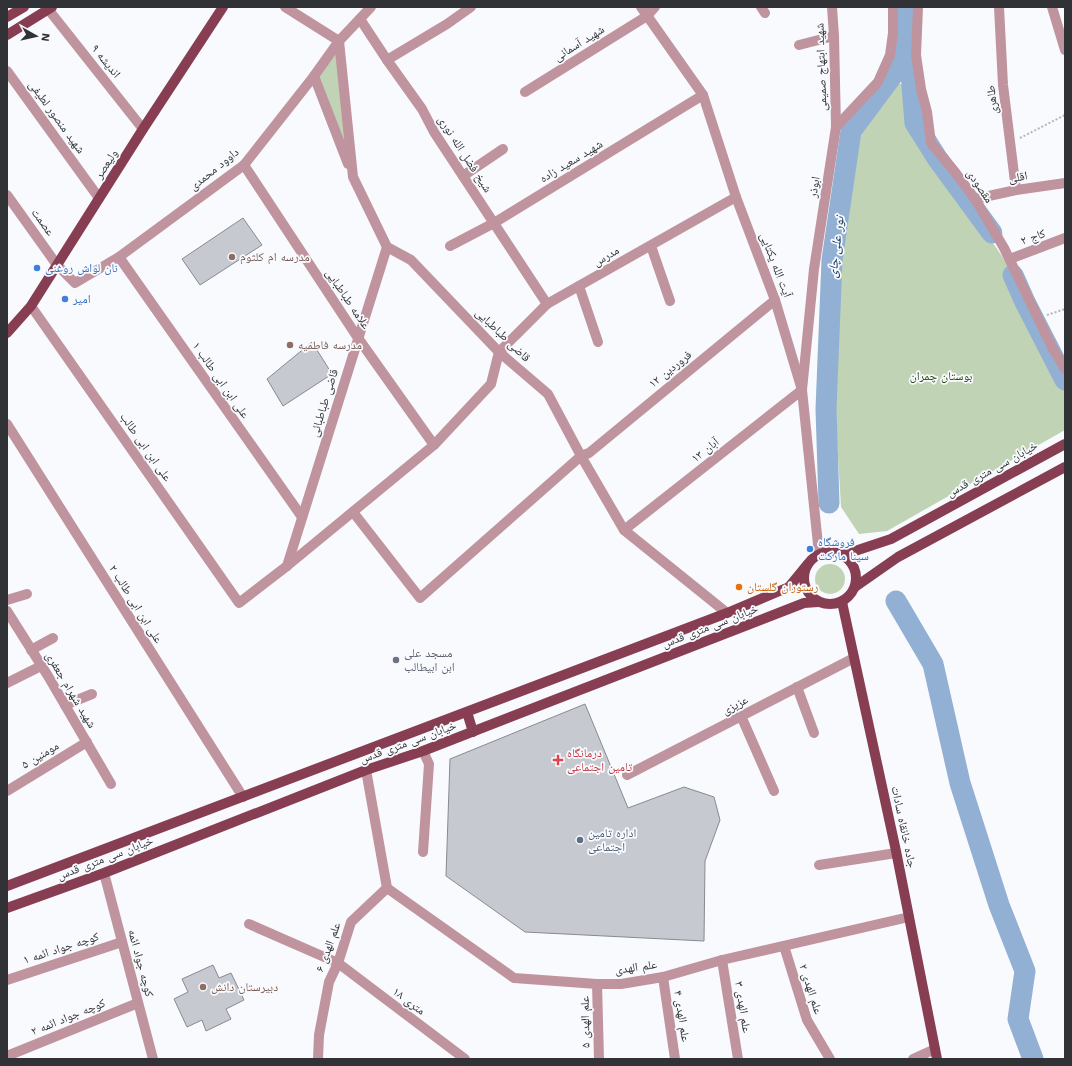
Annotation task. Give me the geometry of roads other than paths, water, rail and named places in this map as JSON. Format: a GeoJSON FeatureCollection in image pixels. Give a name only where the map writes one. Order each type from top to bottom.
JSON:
{"type":"FeatureCollection","features":[{"type":"Feature","properties":{"kind":"main road"},"geometry":{"type":"LineString","coordinates":[[7,17],[24,7]]}},
{"type":"Feature","properties":{"kind":"main road","name":"ولیعصر"},"geometry":{"type":"LineString","coordinates":[[7,333],[31,306],[143,129],[223,7]]}},
{"type":"Feature","properties":{"kind":"main road"},"geometry":{"type":"LineString","coordinates":[[7,35],[50,8]]}},
{"type":"Feature","properties":{"kind":"main road","name":"خیابان سی متری قدس"},"geometry":{"type":"LineString","coordinates":[[843,555],[891,539],[1065,444]]}},
{"type":"Feature","properties":{"kind":"main road"},"geometry":{"type":"LineString","coordinates":[[855,587],[898,556],[1065,467]]}},
{"type":"Feature","properties":{"kind":"main road"},"geometry":{"type":"LineString","coordinates":[[835,552],[843,555],[849,560],[856,572],[855,587],[852,593],[842,602],[828,605],[818,602],[811,597],[806,590],[804,573],[807,565],[819,554],[835,552]]}},
{"type":"Feature","properties":{"kind":"main road","name":"خیابان سی متری قدس"},"geometry":{"type":"LineString","coordinates":[[7,886],[727,613],[789,587],[807,565]]}},
{"type":"Feature","properties":{"kind":"main road","name":"خیابان سی متری قدس"},"geometry":{"type":"LineString","coordinates":[[7,908],[104,873],[366,770],[423,751],[804,604],[818,602]]}},
{"type":"Feature","properties":{"kind":"main road","name":"جاده خانقاه سادات"},"geometry":{"type":"LineString","coordinates":[[842,602],[896,853],[936,1054]]}},
{"type":"Feature","properties":{"kind":"main road"},"geometry":{"type":"LineString","coordinates":[[466,712],[473,732]]}},
{"type":"Feature","properties":{"kind":"street"},"geometry":{"type":"LineString","coordinates":[[285,7],[339,41],[353,177]]}},
{"type":"Feature","properties":{"kind":"street","name":"داوود محمدی"},"geometry":{"type":"LineString","coordinates":[[75,283],[119,257],[244,165],[314,76],[339,41],[371,7]]}},
{"type":"Feature","properties":{"kind":"street"},"geometry":{"type":"LineString","coordinates":[[386,60],[447,24],[471,7]]}},
{"type":"Feature","properties":{"kind":"street","name":"آیت الله یکتایی"},"geometry":{"type":"LineString","coordinates":[[641,7],[704,96],[736,197],[775,300],[802,390],[819,554]]}},
{"type":"Feature","properties":{"kind":"street"},"geometry":{"type":"LineString","coordinates":[[647,16],[654,7]]}},
{"type":"Feature","properties":{"kind":"street","name":"شهید ابتهاج صمیمی"},"geometry":{"type":"LineString","coordinates":[[832,7],[836,127]]}},
{"type":"Feature","properties":{"kind":"street"},"geometry":{"type":"LineString","coordinates":[[836,127],[878,82],[890,55],[893,33],[893,7]]}},
{"type":"Feature","properties":{"kind":"street","name":"طاهری"},"geometry":{"type":"LineString","coordinates":[[999,7],[1003,85],[1016,190]]}},
{"type":"Feature","properties":{"kind":"street"},"geometry":{"type":"LineString","coordinates":[[1052,7],[1065,50]]}},
{"type":"Feature","properties":{"kind":"street","name":"اندیشه ۹"},"geometry":{"type":"LineString","coordinates":[[50,8],[143,129]]}},
{"type":"Feature","properties":{"kind":"street","name":"مقصودی"},"geometry":{"type":"LineString","coordinates":[[919,8],[916,55],[921,89],[927,112],[931,143],[975,199],[1010,259],[1052,348],[1064,367]]}},
{"type":"Feature","properties":{"kind":"street","name":"شهید آسمانی"},"geometry":{"type":"LineString","coordinates":[[525,92],[647,16]]}},
{"type":"Feature","properties":{"kind":"street","name":"شیخ فضل الله نوری"},"geometry":{"type":"LineString","coordinates":[[360,20],[386,60],[422,109],[434,132],[548,304]]}},
{"type":"Feature","properties":{"kind":"street"},"geometry":{"type":"LineString","coordinates":[[799,45],[834,36]]}},
{"type":"Feature","properties":{"kind":"street","name":"شهید منصور لطیفی"},"geometry":{"type":"LineString","coordinates":[[7,71],[99,198]]}},
{"type":"Feature","properties":{"kind":"street"},"geometry":{"type":"LineString","coordinates":[[314,76],[353,177],[387,248]]}},
{"type":"Feature","properties":{"kind":"street","name":"شهید سعید زاده"},"geometry":{"type":"LineString","coordinates":[[450,246],[494,223],[704,96]]}},
{"type":"Feature","properties":{"kind":"street","name":"ابوذر"},"geometry":{"type":"LineString","coordinates":[[802,390],[814,269],[836,127]]}},
{"type":"Feature","properties":{"kind":"street"},"geometry":{"type":"LineString","coordinates":[[463,176],[503,149]]}},
{"type":"Feature","properties":{"kind":"street","name":"علامه طباطبایی"},"geometry":{"type":"LineString","coordinates":[[244,165],[358,338],[434,446]]}},
{"type":"Feature","properties":{"kind":"street","name":"اقلی"},"geometry":{"type":"LineString","coordinates":[[975,199],[1016,190],[1065,183]]}},
{"type":"Feature","properties":{"kind":"street","name":"عصمت"},"geometry":{"type":"LineString","coordinates":[[7,195],[57,265],[75,283]]}},
{"type":"Feature","properties":{"kind":"street","name":"مدرس"},"geometry":{"type":"LineString","coordinates":[[499,352],[548,304],[736,197]]}},
{"type":"Feature","properties":{"kind":"street","name":"کاج ۲"},"geometry":{"type":"LineString","coordinates":[[1010,259],[1065,238]]}},
{"type":"Feature","properties":{"kind":"street"},"geometry":{"type":"LineString","coordinates":[[651,246],[670,301]]}},
{"type":"Feature","properties":{"kind":"street","name":"قاضی طباطبائی"},"geometry":{"type":"LineString","coordinates":[[287,566],[387,248]]}},
{"type":"Feature","properties":{"kind":"street","name":"قاضی طباطبایی"},"geometry":{"type":"LineString","coordinates":[[387,248],[411,260],[499,352],[548,394],[581,456],[624,530],[727,613]]}},
{"type":"Feature","properties":{"kind":"street","name":"علی ابن ابی طالب ۱"},"geometry":{"type":"LineString","coordinates":[[119,257],[302,518]]}},
{"type":"Feature","properties":{"kind":"street"},"geometry":{"type":"LineString","coordinates":[[579,286],[598,342]]}},
{"type":"Feature","properties":{"kind":"street","name":"۱۲ فروردین"},"geometry":{"type":"LineString","coordinates":[[353,512],[420,598],[581,456],[588,453],[775,300]]}},
{"type":"Feature","properties":{"kind":"street","name":"علی ابن ابی طالب"},"geometry":{"type":"LineString","coordinates":[[31,306],[239,603],[287,566]]}},
{"type":"Feature","properties":{"kind":"street"},"geometry":{"type":"LineString","coordinates":[[287,566],[434,446],[491,384],[499,352]]}},
{"type":"Feature","properties":{"kind":"street","name":"۱۳ آبان"},"geometry":{"type":"LineString","coordinates":[[624,530],[802,390]]}},
{"type":"Feature","properties":{"kind":"street","name":"علی ابن ابی طالب ۲"},"geometry":{"type":"LineString","coordinates":[[7,424],[243,797]]}},
{"type":"Feature","properties":{"kind":"street"},"geometry":{"type":"LineString","coordinates":[[7,600],[27,594]]}},
{"type":"Feature","properties":{"kind":"street","name":"شهید شهرام جعفری"},"geometry":{"type":"LineString","coordinates":[[7,612],[65,705],[111,784]]}},
{"type":"Feature","properties":{"kind":"street"},"geometry":{"type":"LineString","coordinates":[[31,650],[54,638]]}},
{"type":"Feature","properties":{"kind":"street","name":"عزیزی"},"geometry":{"type":"LineString","coordinates":[[627,775],[854,658]]}},
{"type":"Feature","properties":{"kind":"street"},"geometry":{"type":"LineString","coordinates":[[7,684],[41,666]]}},
{"type":"Feature","properties":{"kind":"street"},"geometry":{"type":"LineString","coordinates":[[796,688],[814,732]]}},
{"type":"Feature","properties":{"kind":"street"},"geometry":{"type":"LineString","coordinates":[[65,705],[92,694]]}},
{"type":"Feature","properties":{"kind":"street"},"geometry":{"type":"LineString","coordinates":[[741,716],[774,792]]}},
{"type":"Feature","properties":{"kind":"street","name":"۵ مومنین"},"geometry":{"type":"LineString","coordinates":[[7,791],[87,742]]}},
{"type":"Feature","properties":{"kind":"street"},"geometry":{"type":"LineString","coordinates":[[423,751],[429,764],[423,852]]}},
{"type":"Feature","properties":{"kind":"street"},"geometry":{"type":"LineString","coordinates":[[366,770],[388,888]]}},
{"type":"Feature","properties":{"kind":"street"},"geometry":{"type":"LineString","coordinates":[[819,865],[896,853]]}},
{"type":"Feature","properties":{"kind":"street","name":"کوچه جواد ائمه"},"geometry":{"type":"LineString","coordinates":[[104,873],[153,1059]]}},
{"type":"Feature","properties":{"kind":"street","name":"علم الهدی ۶"},"geometry":{"type":"LineString","coordinates":[[320,1057],[319,1035],[329,982],[338,963],[351,922],[388,888]]}},
{"type":"Feature","properties":{"kind":"street","name":"علم الهدی"},"geometry":{"type":"LineString","coordinates":[[388,888],[514,978],[597,984],[621,984],[663,977],[722,960],[909,917]]}},
{"type":"Feature","properties":{"kind":"street","name":"۱۸ متری"},"geometry":{"type":"LineString","coordinates":[[248,924],[338,963],[465,1059]]}},
{"type":"Feature","properties":{"kind":"street","name":"کوچه جواد ائمه ۱"},"geometry":{"type":"LineString","coordinates":[[7,980],[122,942]]}},
{"type":"Feature","properties":{"kind":"street","name":"علم الهدی ۲"},"geometry":{"type":"LineString","coordinates":[[784,946],[807,1020],[830,1059]]}},
{"type":"Feature","properties":{"kind":"street","name":"علم الهدی ۳"},"geometry":{"type":"LineString","coordinates":[[722,960],[738,1059]]}},
{"type":"Feature","properties":{"kind":"street","name":"علم الهدی ۴"},"geometry":{"type":"LineString","coordinates":[[663,977],[675,1059]]}},
{"type":"Feature","properties":{"kind":"street","name":"علم الهدی ۵"},"geometry":{"type":"LineString","coordinates":[[597,984],[599,1059]]}},
{"type":"Feature","properties":{"kind":"street","name":"کوچه جواد ائمه ۲"},"geometry":{"type":"LineString","coordinates":[[7,1056],[138,1003]]}},
{"type":"Feature","properties":{"kind":"street"},"geometry":{"type":"LineString","coordinates":[[913,1059],[936,1054]]}},
{"type":"Feature","properties":{"kind":"waterway","name":"نور علی چای"},"geometry":{"type":"LineString","coordinates":[[829,503],[826,409],[832,260],[851,131],[895,72],[906,38],[905,7]]}},
{"type":"Feature","properties":{"kind":"waterway"},"geometry":{"type":"LineString","coordinates":[[907,43],[915,123],[937,158],[992,233]]}},
{"type":"Feature","properties":{"kind":"waterway"},"geometry":{"type":"LineString","coordinates":[[1013,275],[1025,302],[1065,380]]}},
{"type":"Feature","properties":{"kind":"waterway"},"geometry":{"type":"LineString","coordinates":[[896,601],[933,664],[960,783],[999,905],[1025,971],[1018,1019],[1033,1059]]}},
{"type":"Feature","properties":{"kind":"place","name":"مدرسه ام کلثوم"},"geometry":{"type":"Point","coordinates":[232,257]}},
{"type":"Feature","properties":{"kind":"place","name":"نان لواش روغنی"},"geometry":{"type":"Point","coordinates":[37,268]}},
{"type":"Feature","properties":{"kind":"place","name":"امیر"},"geometry":{"type":"Point","coordinates":[65,299]}},
{"type":"Feature","properties":{"kind":"place","name":"مدرسه فاطمیه"},"geometry":{"type":"Point","coordinates":[290,345]}},
{"type":"Feature","properties":{"kind":"place","name":"فروشگاه سینا مارکت"},"geometry":{"type":"Point","coordinates":[810,549]}},
{"type":"Feature","properties":{"kind":"place","name":"رستوران گلستان"},"geometry":{"type":"Point","coordinates":[739,587]}},
{"type":"Feature","properties":{"kind":"place","name":"مسجد علی ابن ابیطالب"},"geometry":{"type":"Point","coordinates":[396,660]}},
{"type":"Feature","properties":{"kind":"place","name":"درمانگاه تامین اجتماعی"},"geometry":{"type":"Point","coordinates":[558,760]}},
{"type":"Feature","properties":{"kind":"place","name":"اداره تامین اجتماعی"},"geometry":{"type":"Point","coordinates":[580,840]}},
{"type":"Feature","properties":{"kind":"place","name":"دبیرستان دانش"},"geometry":{"type":"Point","coordinates":[203,987]}},
{"type":"Feature","properties":{"kind":"park label","name":"بوستان چمران"},"geometry":{"type":"Point","coordinates":[941,376]}}]}
